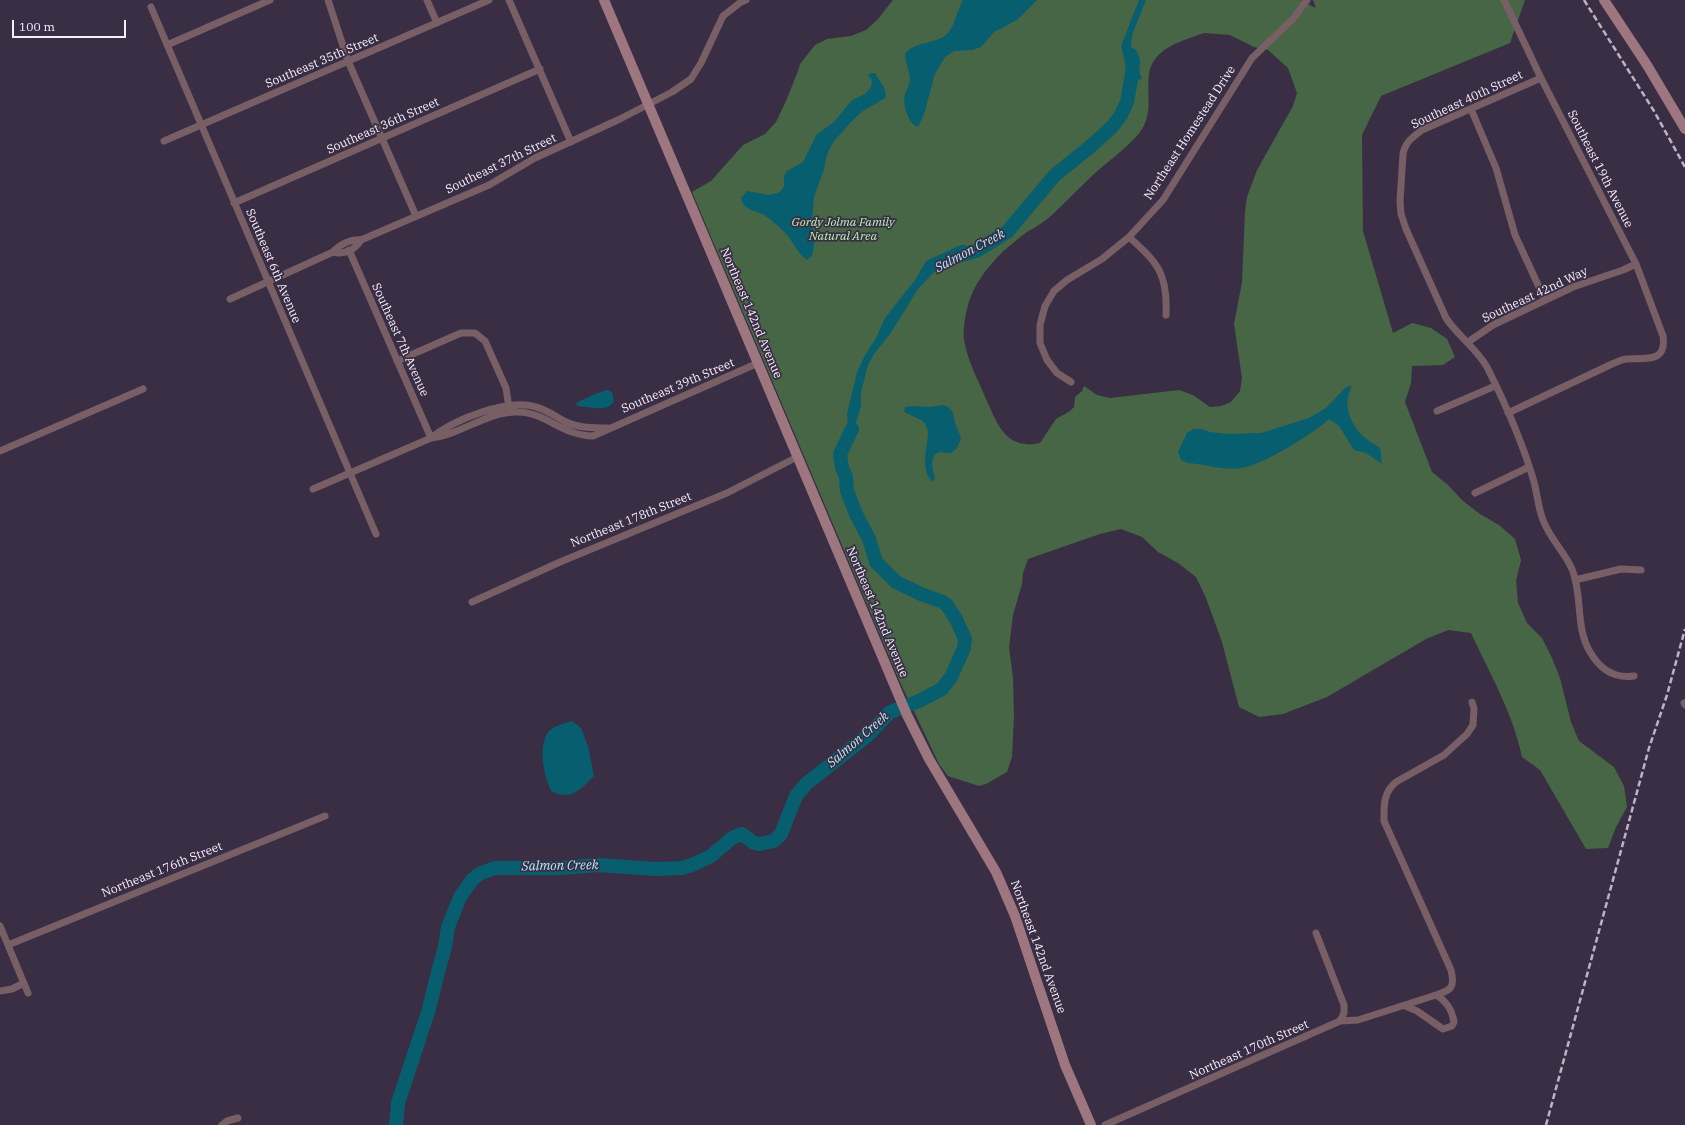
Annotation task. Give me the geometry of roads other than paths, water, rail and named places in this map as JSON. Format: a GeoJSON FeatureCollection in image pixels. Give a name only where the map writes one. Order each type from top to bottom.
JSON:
{"type":"FeatureCollection","features":[{"type":"Feature","properties":{"kind":"street"},"geometry":{"type":"LineString","coordinates":[[167,45],[270,0]]}},
{"type":"Feature","properties":{"kind":"street"},"geometry":{"type":"LineString","coordinates":[[328,0],[348,61],[416,216]]}},
{"type":"Feature","properties":{"kind":"street"},"geometry":{"type":"LineString","coordinates":[[427,0],[437,23]]}},
{"type":"Feature","properties":{"kind":"street","name":"Southeast 35th Street"},"geometry":{"type":"LineString","coordinates":[[164,141],[489,0]]}},
{"type":"Feature","properties":{"kind":"street"},"geometry":{"type":"LineString","coordinates":[[509,0],[571,142]]}},
{"type":"Feature","properties":{"kind":"street","name":"Northeast 142nd Avenue"},"geometry":{"type":"LineString","coordinates":[[604,0],[899,696],[929,759],[996,872],[1015,916],[1065,1065],[1091,1125]]}},
{"type":"Feature","properties":{"kind":"street","name":"Southeast 37th Street"},"geometry":{"type":"LineString","coordinates":[[230,299],[334,252],[338,247],[354,239],[361,240],[489,185],[535,158],[620,119],[648,103],[672,92],[691,79],[701,63],[723,16],[741,2],[746,0]]}},
{"type":"Feature","properties":{"kind":"street","name":"Northeast Homestead Drive"},"geometry":{"type":"LineString","coordinates":[[1071,382],[1057,373],[1047,360],[1040,343],[1040,325],[1045,306],[1054,291],[1067,280],[1102,259],[1129,237],[1163,200],[1252,58],[1293,19],[1307,0]]}},
{"type":"Feature","properties":{"kind":"street","name":"Southeast 19th Avenue"},"geometry":{"type":"LineString","coordinates":[[1504,0],[1541,78],[1636,264],[1663,336],[1664,344],[1662,351],[1656,356],[1626,359],[1612,364],[1508,413]]}},
{"type":"Feature","properties":{"kind":"street"},"geometry":{"type":"LineString","coordinates":[[1604,0],[1647,65],[1685,129]]}},
{"type":"Feature","properties":{"kind":"street","name":"Southeast 6th Avenue"},"geometry":{"type":"LineString","coordinates":[[151,7],[376,534]]}},
{"type":"Feature","properties":{"kind":"street","name":"Southeast 36th Street"},"geometry":{"type":"LineString","coordinates":[[234,203],[540,69]]}},
{"type":"Feature","properties":{"kind":"street","name":"Southeast 40th Street"},"geometry":{"type":"LineString","coordinates":[[1468,342],[1453,328],[1446,318],[1406,229],[1401,214],[1400,201],[1404,147],[1411,138],[1422,130],[1541,78]]}},
{"type":"Feature","properties":{"kind":"street"},"geometry":{"type":"LineString","coordinates":[[1471,109],[1496,168],[1515,235],[1545,300]]}},
{"type":"Feature","properties":{"kind":"street"},"geometry":{"type":"LineString","coordinates":[[1129,237],[1150,256],[1161,274],[1167,295],[1166,314]]}},
{"type":"Feature","properties":{"kind":"street","name":"Southeast 37th Street"},"geometry":{"type":"LineString","coordinates":[[334,252],[341,254],[357,247],[361,240]]}},
{"type":"Feature","properties":{"kind":"street","name":"Southeast 7th Avenue"},"geometry":{"type":"LineString","coordinates":[[349,250],[431,438]]}},
{"type":"Feature","properties":{"kind":"street","name":"Southeast 42nd Way"},"geometry":{"type":"LineString","coordinates":[[1468,342],[1493,325],[1573,287],[1636,264]]}},
{"type":"Feature","properties":{"kind":"street"},"geometry":{"type":"LineString","coordinates":[[397,361],[461,333],[475,333],[485,341],[506,388],[509,409]]}},
{"type":"Feature","properties":{"kind":"street"},"geometry":{"type":"LineString","coordinates":[[1468,342],[1486,366],[1508,413],[1529,467],[1546,528],[1568,561],[1575,580],[1581,626],[1590,652],[1611,674],[1618,676],[1634,676]]}},
{"type":"Feature","properties":{"kind":"street","name":"Southeast 39th Street"},"geometry":{"type":"LineString","coordinates":[[313,490],[431,438],[442,430],[488,410],[509,409],[531,405],[578,426],[608,428],[758,364]]}},
{"type":"Feature","properties":{"kind":"street"},"geometry":{"type":"LineString","coordinates":[[1437,411],[1495,386]]}},
{"type":"Feature","properties":{"kind":"street"},"geometry":{"type":"LineString","coordinates":[[0,451],[143,390]]}},
{"type":"Feature","properties":{"kind":"street","name":"Northeast 178th Street"},"geometry":{"type":"LineString","coordinates":[[472,602],[560,562],[727,493],[797,457]]}},
{"type":"Feature","properties":{"kind":"street"},"geometry":{"type":"LineString","coordinates":[[1475,493],[1529,467]]}},
{"type":"Feature","properties":{"kind":"street"},"geometry":{"type":"LineString","coordinates":[[1575,580],[1622,569],[1640,570]]}},
{"type":"Feature","properties":{"kind":"street","name":"Northeast 170th Street"},"geometry":{"type":"LineString","coordinates":[[1105,1125],[1340,1021],[1358,1020],[1405,1006],[1450,989],[1453,985],[1451,970],[1384,821],[1384,803],[1385,795],[1390,787],[1396,782],[1444,755],[1467,734],[1473,725],[1474,709],[1472,702]]}},
{"type":"Feature","properties":{"kind":"street","name":"Northeast 176th Street"},"geometry":{"type":"LineString","coordinates":[[8,945],[325,816]]}},
{"type":"Feature","properties":{"kind":"street"},"geometry":{"type":"LineString","coordinates":[[0,926],[28,993]]}},
{"type":"Feature","properties":{"kind":"street"},"geometry":{"type":"LineString","coordinates":[[1316,933],[1344,1005],[1344,1013],[1340,1021]]}},
{"type":"Feature","properties":{"kind":"street"},"geometry":{"type":"LineString","coordinates":[[0,991],[12,989],[24,983]]}},
{"type":"Feature","properties":{"kind":"street"},"geometry":{"type":"LineString","coordinates":[[1405,1006],[1417,1011],[1443,1029],[1452,1026],[1454,1022],[1451,1010],[1442,999],[1436,995]]}},
{"type":"Feature","properties":{"kind":"street"},"geometry":{"type":"LineString","coordinates":[[222,1125],[227,1121],[238,1118]]}},
{"type":"Feature","properties":{"kind":"water"},"geometry":{"type":"Polygon","coordinates":[[[963,0],[1037,0],[1017,20],[994,32],[981,47],[972,50],[954,51],[945,57],[935,74],[924,114],[918,127],[911,122],[904,103],[905,94],[910,79],[905,54],[914,47],[938,40],[947,34],[952,27],[963,0]]]}},
{"type":"Feature","properties":{"kind":"water"},"geometry":{"type":"Polygon","coordinates":[[[1139,0],[1146,0],[1132,35],[1131,46],[1142,80],[1136,78],[1126,66],[1121,46],[1139,0]]]}},
{"type":"Feature","properties":{"kind":"water"},"geometry":{"type":"Polygon","coordinates":[[[871,73],[875,73],[883,85],[886,94],[885,98],[863,111],[851,122],[834,141],[829,150],[814,197],[812,222],[815,241],[812,256],[807,260],[781,228],[763,215],[745,206],[741,198],[747,191],[769,195],[778,193],[782,190],[784,186],[784,176],[787,171],[803,162],[817,134],[834,122],[852,100],[865,94],[871,87],[871,78],[868,76],[871,73]]]}},
{"type":"Feature","properties":{"kind":"water"},"geometry":{"type":"Polygon","coordinates":[[[961,245],[966,245],[969,254],[948,265],[943,271],[939,269],[933,273],[918,289],[890,334],[874,354],[868,365],[861,392],[861,406],[854,434],[850,447],[844,454],[844,437],[848,426],[847,414],[857,372],[864,357],[875,340],[885,318],[915,280],[926,261],[961,245]]]}},
{"type":"Feature","properties":{"kind":"water"},"geometry":{"type":"Polygon","coordinates":[[[1352,386],[1347,405],[1352,422],[1362,435],[1380,448],[1382,464],[1366,453],[1354,450],[1339,426],[1329,419],[1288,448],[1263,461],[1242,468],[1222,468],[1188,463],[1181,460],[1178,452],[1187,433],[1194,429],[1227,434],[1261,433],[1309,418],[1326,408],[1346,387],[1352,386]]]}},
{"type":"Feature","properties":{"kind":"water"},"geometry":{"type":"Polygon","coordinates":[[[607,390],[612,392],[614,401],[611,405],[602,408],[577,406],[576,403],[607,390]]]}},
{"type":"Feature","properties":{"kind":"water"},"geometry":{"type":"Polygon","coordinates":[[[943,405],[949,408],[952,412],[961,438],[954,451],[949,453],[940,452],[934,456],[932,467],[935,477],[933,482],[926,471],[925,465],[928,432],[927,428],[923,421],[904,412],[905,407],[929,407],[943,405]]]}},
{"type":"Feature","properties":{"kind":"water"},"geometry":{"type":"Polygon","coordinates":[[[572,721],[581,728],[588,746],[594,776],[580,789],[565,795],[552,792],[549,786],[544,770],[543,744],[545,737],[551,729],[572,721]]]}},
{"type":"Feature","properties":{"kind":"waterway","name":"Salmon Creek"},"geometry":{"type":"LineString","coordinates":[[950,258],[976,251],[1007,232],[1055,175],[1112,127],[1121,115],[1127,102],[1132,74],[1133,61],[1131,55]]}},
{"type":"Feature","properties":{"kind":"waterway","name":"Salmon Creek"},"geometry":{"type":"LineString","coordinates":[[396,1125],[398,1103],[429,1009],[445,947],[448,927],[460,897],[472,880],[479,874],[495,868],[561,868],[598,865],[656,869],[682,868],[711,856],[732,838],[742,834],[754,843],[759,844],[774,841],[781,834],[796,796],[806,784],[868,735],[890,712],[919,701],[942,689],[951,677],[964,648],[965,639],[957,621],[947,605],[943,602],[921,594],[896,582],[876,562],[869,539],[856,514],[847,491],[846,477],[842,468],[840,454],[852,429]]}},
{"type":"Feature","properties":{"kind":"railway"},"geometry":{"type":"LineString","coordinates":[[1584,0],[1654,111],[1685,167]]}},
{"type":"Feature","properties":{"kind":"railway"},"geometry":{"type":"LineString","coordinates":[[1546,1125],[1649,748],[1667,695],[1685,629]]}},
{"type":"Feature","properties":{"kind":"park label","name":"Gordy Jolma Family Natural Area"},"geometry":{"type":"Point","coordinates":[843,230]}}]}
